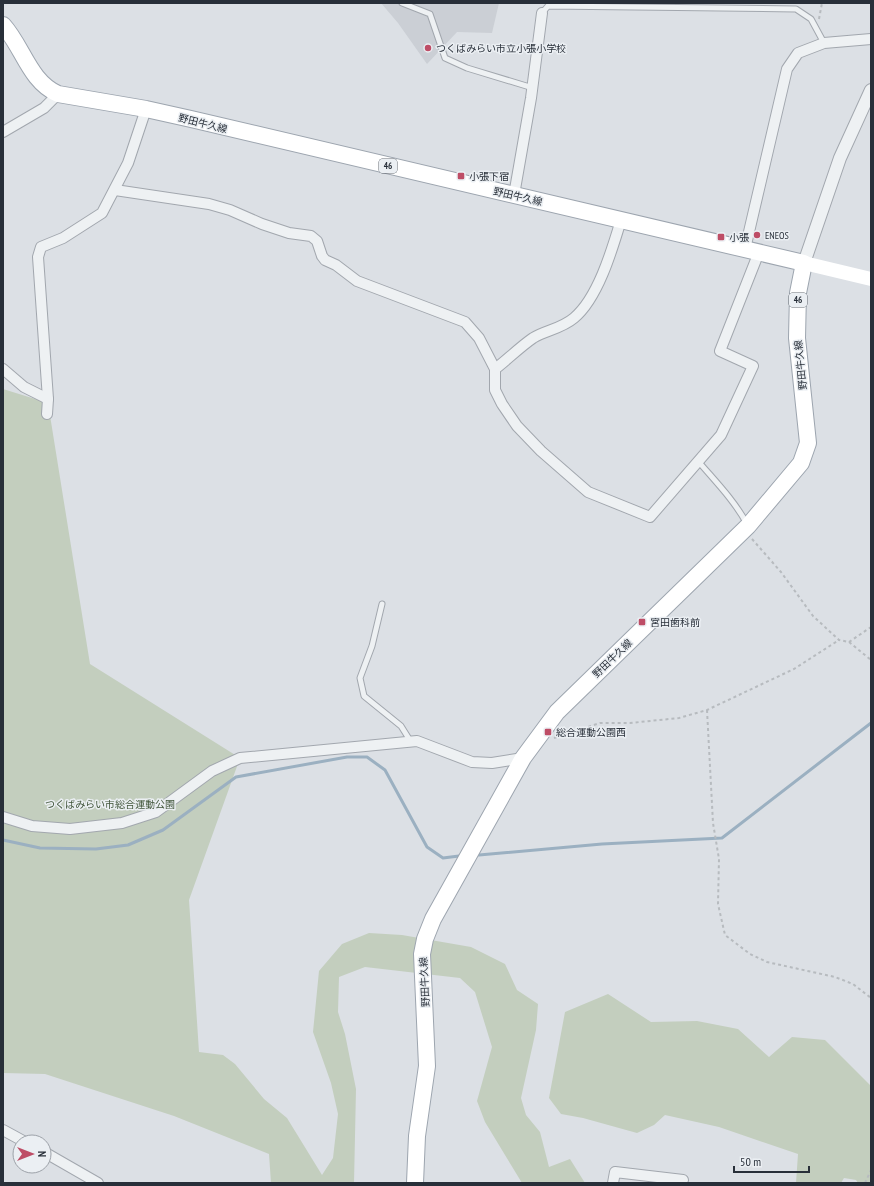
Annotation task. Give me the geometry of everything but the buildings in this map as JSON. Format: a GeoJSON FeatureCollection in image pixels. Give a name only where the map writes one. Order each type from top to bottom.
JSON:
{"type":"FeatureCollection","features":[{"type":"Feature","properties":{"kind":"main road","name":"野田牛久線"},"geometry":{"type":"LineString","coordinates":[[3,25],[15,41],[40,83],[48,90],[58,94],[146,110],[804,263],[798,293],[797,315],[798,345],[808,428],[808,443],[807,452],[796,472],[746,528],[584,684],[557,712],[535,739],[433,919],[425,939],[422,954],[428,1066],[417,1136],[415,1183]]}},
{"type":"Feature","properties":{"kind":"main road"},"geometry":{"type":"LineString","coordinates":[[804,263],[871,279]]}},
{"type":"Feature","properties":{"kind":"street"},"geometry":{"type":"LineString","coordinates":[[514,195],[533,88],[542,13]]}},
{"type":"Feature","properties":{"kind":"street"},"geometry":{"type":"LineString","coordinates":[[115,190],[209,204],[230,210],[262,224],[289,233],[311,236],[317,241],[322,256],[325,260],[336,265],[357,281],[465,322],[479,338],[495,370],[495,390],[502,404],[517,426],[541,451],[588,492],[650,517],[721,435],[753,366],[720,351],[752,251],[787,68],[798,53],[824,43],[871,39]]}},
{"type":"Feature","properties":{"kind":"street"},"geometry":{"type":"LineString","coordinates":[[804,263],[840,158],[871,90]]}},
{"type":"Feature","properties":{"kind":"street"},"geometry":{"type":"LineString","coordinates":[[3,132],[44,108],[58,94]]}},
{"type":"Feature","properties":{"kind":"street"},"geometry":{"type":"LineString","coordinates":[[47,414],[48,399],[38,257],[41,247],[63,238],[102,213],[115,190],[135,147],[146,110]]}},
{"type":"Feature","properties":{"kind":"street"},"geometry":{"type":"LineString","coordinates":[[495,370],[534,338],[561,327],[584,309],[596,286],[614,242],[621,220]]}},
{"type":"Feature","properties":{"kind":"street"},"geometry":{"type":"LineString","coordinates":[[3,369],[24,387],[48,399]]}},
{"type":"Feature","properties":{"kind":"street"},"geometry":{"type":"LineString","coordinates":[[3,817],[32,826],[70,829],[122,823],[156,812],[212,772],[240,758],[417,741],[472,762],[492,762],[523,758]]}},
{"type":"Feature","properties":{"kind":"street"},"geometry":{"type":"LineString","coordinates":[[3,1130],[12,1135]]}},
{"type":"Feature","properties":{"kind":"street"},"geometry":{"type":"LineString","coordinates":[[52,1157],[98,1183]]}},
{"type":"Feature","properties":{"kind":"street"},"geometry":{"type":"LineString","coordinates":[[613,1183],[615,1172],[683,1180]]}},
{"type":"Feature","properties":{"kind":"lane"},"geometry":{"type":"LineString","coordinates":[[402,3],[430,14],[446,58],[466,68],[533,88]]}},
{"type":"Feature","properties":{"kind":"lane"},"geometry":{"type":"LineString","coordinates":[[542,13],[548,6],[602,5],[796,9],[811,19],[824,43]]}},
{"type":"Feature","properties":{"kind":"lane"},"geometry":{"type":"LineString","coordinates":[[698,461],[740,511],[746,528]]}},
{"type":"Feature","properties":{"kind":"lane"},"geometry":{"type":"LineString","coordinates":[[382,604],[372,646],[360,678],[364,696],[401,726],[411,742]]}},
{"type":"Feature","properties":{"kind":"path"},"geometry":{"type":"LineString","coordinates":[[816,28],[821,14],[822,3]]}},
{"type":"Feature","properties":{"kind":"path"},"geometry":{"type":"LineString","coordinates":[[746,528],[813,616],[839,640],[849,642],[871,660]]}},
{"type":"Feature","properties":{"kind":"path"},"geometry":{"type":"LineString","coordinates":[[849,642],[871,627]]}},
{"type":"Feature","properties":{"kind":"path"},"geometry":{"type":"LineString","coordinates":[[535,739],[558,738],[600,723],[679,718],[707,710],[794,669],[839,640]]}},
{"type":"Feature","properties":{"kind":"path"},"geometry":{"type":"LineString","coordinates":[[707,710],[713,823],[719,859],[718,904],[725,935],[750,954],[767,962],[835,977],[853,984],[871,998]]}},
{"type":"Feature","properties":{"kind":"path"},"geometry":{"type":"LineString","coordinates":[[865,1183],[871,1170]]}},
{"type":"Feature","properties":{"kind":"shaded area","name":"つくばみらい市立小張小学校"},"geometry":{"type":"Polygon","coordinates":[[[381,3],[499,3],[492,33],[457,32],[427,64],[398,23],[381,3]]]}},
{"type":"Feature","properties":{"kind":"green space","name":"つくばみらい市総合運動公園"},"geometry":{"type":"Polygon","coordinates":[[[3,389],[48,403],[90,664],[240,758],[189,900],[199,1052],[223,1055],[235,1064],[264,1099],[287,1118],[322,1175],[333,1158],[338,1114],[331,1083],[313,1032],[319,971],[342,944],[369,933],[402,935],[471,947],[505,964],[517,990],[538,1004],[536,1030],[521,1098],[526,1115],[540,1132],[549,1167],[570,1159],[585,1183],[522,1183],[485,1122],[477,1101],[492,1047],[475,992],[460,978],[365,967],[339,977],[338,1012],[345,1034],[356,1089],[354,1183],[271,1183],[269,1154],[174,1116],[45,1074],[3,1073],[3,389]]]}},
{"type":"Feature","properties":{"kind":"green space"},"geometry":{"type":"Polygon","coordinates":[[[608,994],[651,1022],[697,1021],[738,1029],[769,1057],[792,1037],[825,1040],[871,1086],[871,1183],[858,1183],[856,1180],[844,1178],[841,1183],[796,1183],[798,1154],[719,1127],[665,1115],[654,1125],[637,1133],[583,1118],[561,1114],[549,1098],[565,1012],[608,994]]]}},
{"type":"Feature","properties":{"kind":"waterway"},"geometry":{"type":"LineString","coordinates":[[479,855],[602,844],[722,838],[871,723]]}},
{"type":"Feature","properties":{"kind":"waterway"},"geometry":{"type":"LineString","coordinates":[[3,840],[40,848],[96,849],[128,845],[163,830],[236,777],[347,757],[367,757],[385,770],[427,847],[443,858],[459,856]]}},
{"type":"Feature","properties":{"kind":"place","name":"つくばみらい市立小張小学校"},"geometry":{"type":"Point","coordinates":[428,48]}},
{"type":"Feature","properties":{"kind":"place","name":"小張下宿"},"geometry":{"type":"Point","coordinates":[461,176]}},
{"type":"Feature","properties":{"kind":"place","name":"ENEOS"},"geometry":{"type":"Point","coordinates":[757,235]}},
{"type":"Feature","properties":{"kind":"place","name":"小張"},"geometry":{"type":"Point","coordinates":[721,237]}},
{"type":"Feature","properties":{"kind":"place","name":"宮田歯科前"},"geometry":{"type":"Point","coordinates":[642,622]}},
{"type":"Feature","properties":{"kind":"place","name":"総合運動公園西"},"geometry":{"type":"Point","coordinates":[548,732]}}]}
